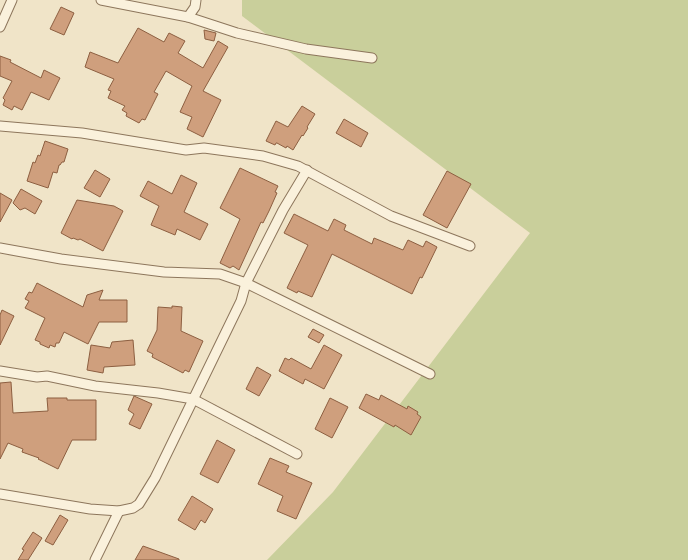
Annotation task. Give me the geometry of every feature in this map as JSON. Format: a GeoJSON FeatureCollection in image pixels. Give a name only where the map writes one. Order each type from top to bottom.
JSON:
{"type":"FeatureCollection","features":[{"type":"Feature","properties":{"kind":"street"},"geometry":{"type":"LineString","coordinates":[[0,27],[12,0]]}},
{"type":"Feature","properties":{"kind":"street"},"geometry":{"type":"LineString","coordinates":[[101,0],[188,17],[237,33],[306,49],[372,58]]}},
{"type":"Feature","properties":{"kind":"street"},"geometry":{"type":"LineString","coordinates":[[188,17],[195,7],[196,0]]}},
{"type":"Feature","properties":{"kind":"street"},"geometry":{"type":"LineString","coordinates":[[0,126],[82,133],[186,150],[204,148],[263,156],[298,166],[390,216],[470,246]]}},
{"type":"Feature","properties":{"kind":"street"},"geometry":{"type":"LineString","coordinates":[[0,494],[90,509],[119,511],[133,508],[139,504],[143,499],[241,301],[246,283],[283,210],[307,170]]}},
{"type":"Feature","properties":{"kind":"street"},"geometry":{"type":"LineString","coordinates":[[0,248],[60,259],[164,272],[220,274],[246,283],[430,374]]}},
{"type":"Feature","properties":{"kind":"street"},"geometry":{"type":"LineString","coordinates":[[0,371],[48,376],[95,386],[158,393],[193,399],[297,454]]}},
{"type":"Feature","properties":{"kind":"street"},"geometry":{"type":"LineString","coordinates":[[94,560],[119,511]]}},
{"type":"Feature","properties":{"kind":"green space"},"geometry":{"type":"Polygon","coordinates":[[[242,0],[688,0],[688,560],[267,560],[333,492],[530,233],[242,16],[242,0]]]}},
{"type":"Feature","properties":{"kind":"building"},"geometry":{"type":"Polygon","coordinates":[[[61,7],[74,13],[64,35],[50,29],[61,7]]]}},
{"type":"Feature","properties":{"kind":"building"},"geometry":{"type":"Polygon","coordinates":[[[138,28],[164,42],[169,33],[185,41],[178,53],[203,68],[218,41],[228,47],[203,91],[221,100],[203,137],[187,129],[192,117],[180,112],[192,86],[166,71],[154,92],[158,94],[145,120],[142,119],[139,123],[126,116],[127,113],[122,110],[125,106],[108,98],[111,91],[108,90],[114,79],[85,67],[90,52],[118,63],[138,28]]]}},
{"type":"Feature","properties":{"kind":"building"},"geometry":{"type":"Polygon","coordinates":[[[204,30],[216,33],[214,41],[205,39],[204,30]]]}},
{"type":"Feature","properties":{"kind":"building"},"geometry":{"type":"Polygon","coordinates":[[[0,56],[11,60],[10,62],[41,78],[44,70],[60,78],[49,100],[31,92],[22,110],[14,106],[12,110],[3,105],[5,100],[3,98],[12,81],[0,76],[0,56]]]}},
{"type":"Feature","properties":{"kind":"building"},"geometry":{"type":"Polygon","coordinates":[[[302,106],[315,114],[307,127],[308,128],[293,150],[287,146],[286,148],[277,143],[275,145],[266,141],[276,121],[288,127],[302,106]]]}},
{"type":"Feature","properties":{"kind":"building"},"geometry":{"type":"Polygon","coordinates":[[[344,119],[368,133],[361,147],[336,133],[344,119]]]}},
{"type":"Feature","properties":{"kind":"building"},"geometry":{"type":"Polygon","coordinates":[[[45,141],[68,149],[64,162],[59,165],[57,173],[53,172],[48,188],[27,181],[33,162],[35,163],[38,155],[40,156],[45,141]]]}},
{"type":"Feature","properties":{"kind":"building"},"geometry":{"type":"Polygon","coordinates":[[[240,168],[278,186],[275,192],[277,193],[269,211],[263,223],[261,222],[239,270],[233,266],[230,268],[220,263],[240,219],[220,208],[240,168]]]}},
{"type":"Feature","properties":{"kind":"building"},"geometry":{"type":"Polygon","coordinates":[[[95,170],[110,179],[100,197],[84,188],[95,170]]]}},
{"type":"Feature","properties":{"kind":"building"},"geometry":{"type":"Polygon","coordinates":[[[447,171],[471,184],[447,228],[423,215],[447,171]]]}},
{"type":"Feature","properties":{"kind":"building"},"geometry":{"type":"Polygon","coordinates":[[[181,175],[197,183],[184,212],[208,224],[200,240],[177,229],[175,235],[151,225],[159,206],[140,196],[148,181],[172,194],[181,175]]]}},
{"type":"Feature","properties":{"kind":"building"},"geometry":{"type":"Polygon","coordinates":[[[21,189],[42,201],[35,214],[25,208],[20,210],[13,203],[21,189]]]}},
{"type":"Feature","properties":{"kind":"building"},"geometry":{"type":"Polygon","coordinates":[[[0,193],[12,200],[0,222],[0,193]]]}},
{"type":"Feature","properties":{"kind":"building"},"geometry":{"type":"Polygon","coordinates":[[[77,200],[114,206],[123,211],[103,251],[80,239],[72,239],[61,233],[77,200]]]}},
{"type":"Feature","properties":{"kind":"building"},"geometry":{"type":"Polygon","coordinates":[[[294,214],[328,231],[334,219],[346,225],[344,230],[372,244],[374,238],[403,250],[408,240],[423,247],[426,241],[437,247],[422,278],[420,277],[412,294],[332,254],[312,297],[298,291],[297,293],[287,288],[308,245],[284,233],[294,214]]]}},
{"type":"Feature","properties":{"kind":"building"},"geometry":{"type":"Polygon","coordinates":[[[37,283],[83,307],[87,295],[103,290],[99,300],[127,300],[127,322],[99,322],[88,344],[64,332],[59,343],[56,343],[55,347],[50,345],[49,348],[35,340],[45,318],[25,308],[29,301],[25,299],[29,292],[32,293],[37,283]]]}},
{"type":"Feature","properties":{"kind":"building"},"geometry":{"type":"Polygon","coordinates":[[[172,306],[182,307],[181,331],[203,341],[189,372],[185,370],[183,373],[152,357],[153,354],[147,351],[157,330],[158,307],[172,308],[172,306]]]}},
{"type":"Feature","properties":{"kind":"building"},"geometry":{"type":"Polygon","coordinates":[[[2,310],[14,316],[0,345],[0,315],[2,310]]]}},
{"type":"Feature","properties":{"kind":"building"},"geometry":{"type":"Polygon","coordinates":[[[313,329],[324,335],[319,343],[308,337],[313,329]]]}},
{"type":"Feature","properties":{"kind":"building"},"geometry":{"type":"Polygon","coordinates":[[[133,340],[135,365],[104,367],[103,373],[87,370],[91,345],[110,348],[112,342],[133,340]]]}},
{"type":"Feature","properties":{"kind":"building"},"geometry":{"type":"Polygon","coordinates":[[[324,345],[342,355],[324,389],[305,379],[303,384],[279,371],[285,358],[289,360],[291,358],[311,369],[324,345]]]}},
{"type":"Feature","properties":{"kind":"building"},"geometry":{"type":"Polygon","coordinates":[[[257,367],[271,375],[259,396],[246,389],[257,367]]]}},
{"type":"Feature","properties":{"kind":"building"},"geometry":{"type":"Polygon","coordinates":[[[11,382],[13,413],[48,411],[47,398],[96,400],[96,440],[72,440],[58,469],[38,459],[39,458],[22,452],[23,449],[8,443],[0,459],[0,383],[11,382]]]}},
{"type":"Feature","properties":{"kind":"building"},"geometry":{"type":"Polygon","coordinates":[[[366,394],[379,400],[381,395],[407,409],[408,406],[418,412],[417,414],[421,417],[411,435],[395,425],[394,427],[359,408],[366,394]]]}},
{"type":"Feature","properties":{"kind":"building"},"geometry":{"type":"Polygon","coordinates":[[[134,396],[152,404],[140,429],[129,424],[134,414],[128,410],[134,396]]]}},
{"type":"Feature","properties":{"kind":"building"},"geometry":{"type":"Polygon","coordinates":[[[330,398],[348,407],[332,438],[315,429],[330,398]]]}},
{"type":"Feature","properties":{"kind":"building"},"geometry":{"type":"Polygon","coordinates":[[[217,440],[235,450],[218,483],[200,474],[217,440]]]}},
{"type":"Feature","properties":{"kind":"building"},"geometry":{"type":"Polygon","coordinates":[[[270,458],[289,466],[286,472],[312,483],[296,519],[277,511],[283,496],[258,484],[270,458]]]}},
{"type":"Feature","properties":{"kind":"building"},"geometry":{"type":"Polygon","coordinates":[[[192,496],[213,509],[205,523],[201,520],[195,530],[178,520],[192,496]]]}},
{"type":"Feature","properties":{"kind":"building"},"geometry":{"type":"Polygon","coordinates":[[[60,515],[68,520],[53,545],[45,541],[60,515]]]}},
{"type":"Feature","properties":{"kind":"building"},"geometry":{"type":"Polygon","coordinates":[[[33,532],[42,538],[28,560],[18,560],[24,550],[22,549],[33,532]]]}},
{"type":"Feature","properties":{"kind":"building"},"geometry":{"type":"Polygon","coordinates":[[[143,546],[179,559],[179,560],[135,560],[143,546]]]}}]}
